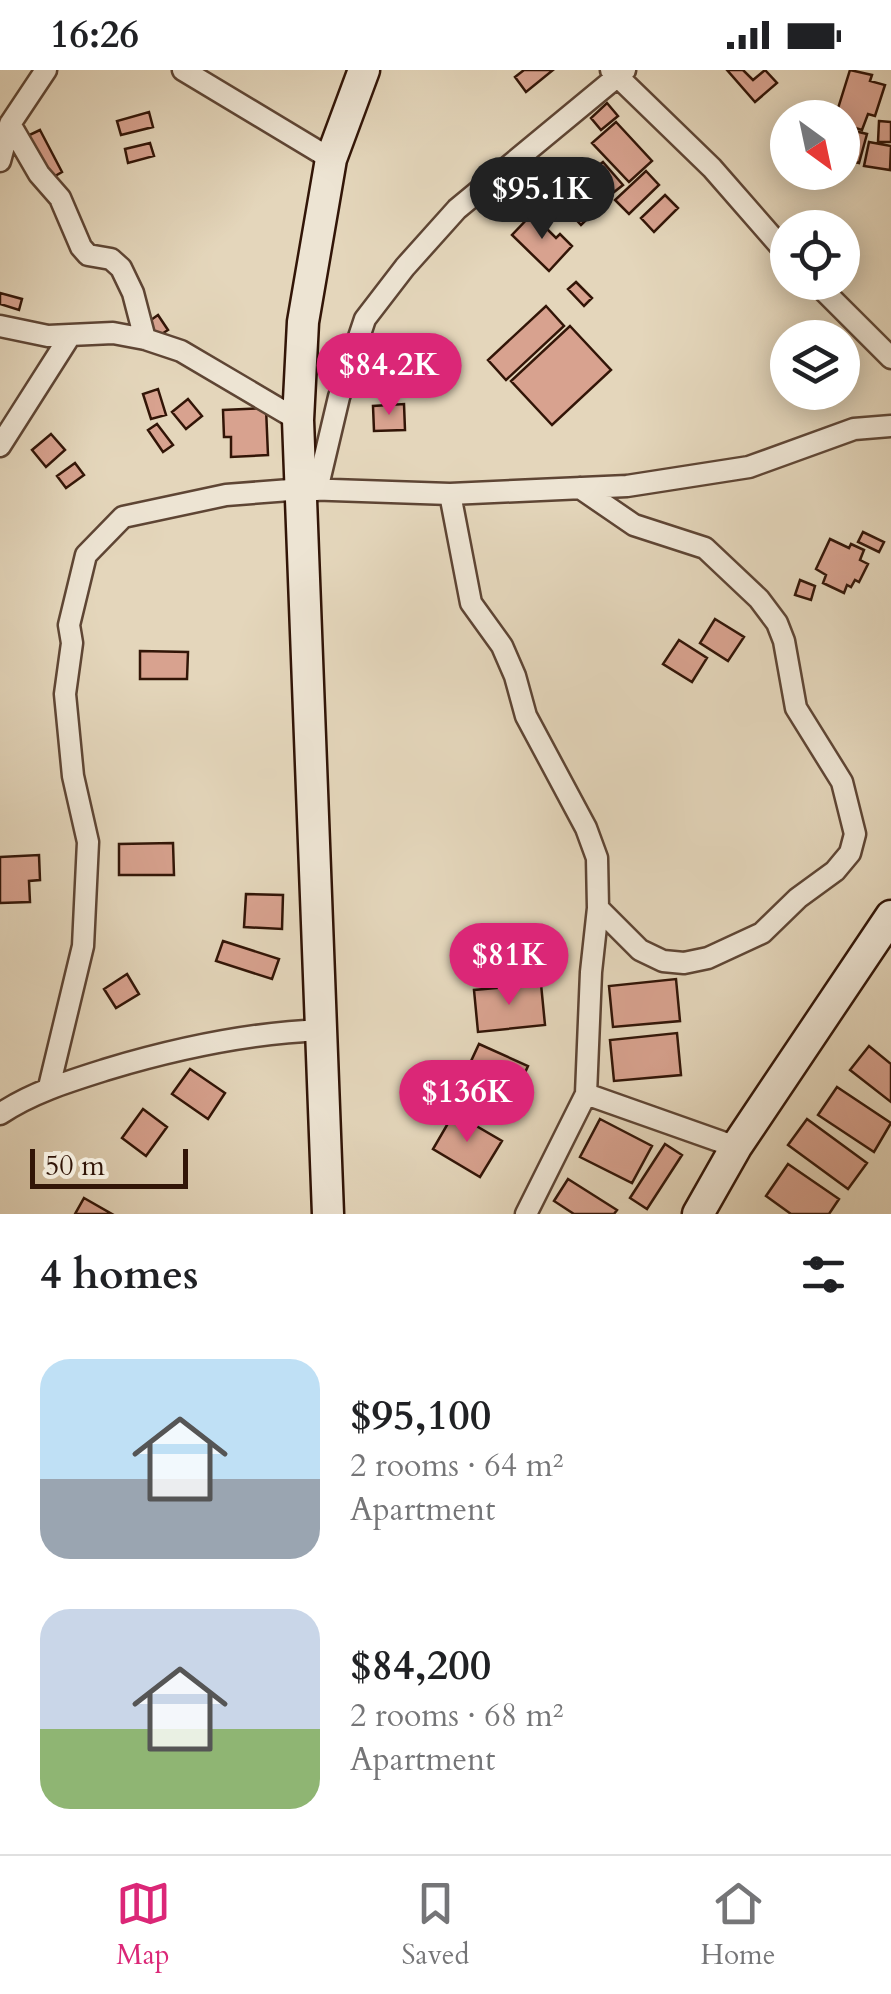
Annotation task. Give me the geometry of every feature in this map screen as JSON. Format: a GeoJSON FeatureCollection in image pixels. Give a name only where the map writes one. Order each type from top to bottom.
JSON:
{"type":"FeatureCollection","features":[{"type":"Feature","properties":{"kind":"street"},"geometry":{"type":"LineString","coordinates":[[0,161],[10,124],[46,70]]}},
{"type":"Feature","properties":{"kind":"street"},"geometry":{"type":"LineString","coordinates":[[182,70],[330,160]]}},
{"type":"Feature","properties":{"kind":"street"},"geometry":{"type":"LineString","coordinates":[[310,490],[298,420],[303,322],[330,160],[364,70]]}},
{"type":"Feature","properties":{"kind":"street"},"geometry":{"type":"LineString","coordinates":[[328,1214],[302,535],[310,490],[365,319],[457,210],[618,72],[712,168],[770,234]]}},
{"type":"Feature","properties":{"kind":"street"},"geometry":{"type":"LineString","coordinates":[[10,124],[39,174],[60,198],[80,247],[88,255],[111,259],[121,268],[133,292],[145,339]]}},
{"type":"Feature","properties":{"kind":"street"},"geometry":{"type":"LineString","coordinates":[[833,300],[891,358]]}},
{"type":"Feature","properties":{"kind":"street"},"geometry":{"type":"LineString","coordinates":[[0,326],[70,336],[113,332],[145,339],[181,351],[298,420]]}},
{"type":"Feature","properties":{"kind":"street"},"geometry":{"type":"LineString","coordinates":[[0,446],[70,336]]}},
{"type":"Feature","properties":{"kind":"street"},"geometry":{"type":"LineString","coordinates":[[50,1087],[83,946],[88,842],[72,776],[65,694],[72,643],[69,625],[86,555],[123,517],[226,495],[310,490],[450,494],[627,486],[750,467],[854,430],[891,426]]}},
{"type":"Feature","properties":{"kind":"street"},"geometry":{"type":"LineString","coordinates":[[580,488],[634,525],[705,548],[759,600],[777,623],[796,708],[842,782],[855,834],[850,854],[762,933],[708,958],[684,964],[663,961],[640,950],[598,908]]}},
{"type":"Feature","properties":{"kind":"street"},"geometry":{"type":"LineString","coordinates":[[450,494],[471,603],[502,646],[526,716],[586,828],[597,858],[598,908],[586,1094],[526,1214]]}},
{"type":"Feature","properties":{"kind":"street"},"geometry":{"type":"LineString","coordinates":[[698,1214],[736,1147],[891,916]]}},
{"type":"Feature","properties":{"kind":"street"},"geometry":{"type":"LineString","coordinates":[[2,1105],[164,1052],[250,1035],[322,1030]]}},
{"type":"Feature","properties":{"kind":"street"},"geometry":{"type":"LineString","coordinates":[[586,1094],[736,1147]]}},
{"type":"Feature","properties":{"kind":"building"},"geometry":{"type":"Polygon","coordinates":[[[524,70],[553,70],[526,92],[515,77],[524,70]]]}},
{"type":"Feature","properties":{"kind":"building"},"geometry":{"type":"Polygon","coordinates":[[[727,70],[743,70],[753,80],[765,70],[777,83],[755,102],[727,70]]]}},
{"type":"Feature","properties":{"kind":"building"},"geometry":{"type":"Polygon","coordinates":[[[850,70],[872,75],[870,81],[885,85],[875,116],[868,114],[862,130],[860,100],[841,100],[850,70]]]}},
{"type":"Feature","properties":{"kind":"building"},"geometry":{"type":"Polygon","coordinates":[[[607,103],[618,116],[601,130],[591,118],[607,103]]]}},
{"type":"Feature","properties":{"kind":"building"},"geometry":{"type":"Polygon","coordinates":[[[149,112],[153,127],[121,135],[117,121],[149,112]]]}},
{"type":"Feature","properties":{"kind":"building"},"geometry":{"type":"Polygon","coordinates":[[[879,121],[891,122],[891,142],[878,142],[879,121]]]}},
{"type":"Feature","properties":{"kind":"building"},"geometry":{"type":"Polygon","coordinates":[[[616,122],[652,161],[629,182],[592,143],[616,122]]]}},
{"type":"Feature","properties":{"kind":"building"},"geometry":{"type":"Polygon","coordinates":[[[40,130],[62,172],[48,180],[25,137],[40,130]]]}},
{"type":"Feature","properties":{"kind":"building"},"geometry":{"type":"Polygon","coordinates":[[[860,132],[867,134],[860,159],[860,132]]]}},
{"type":"Feature","properties":{"kind":"building"},"geometry":{"type":"Polygon","coordinates":[[[869,142],[891,146],[890,170],[864,166],[869,142]]]}},
{"type":"Feature","properties":{"kind":"building"},"geometry":{"type":"Polygon","coordinates":[[[150,143],[154,156],[128,163],[125,149],[150,143]]]}},
{"type":"Feature","properties":{"kind":"building"},"geometry":{"type":"Polygon","coordinates":[[[603,162],[623,185],[609,196],[590,172],[603,162]]]}},
{"type":"Feature","properties":{"kind":"building"},"geometry":{"type":"Polygon","coordinates":[[[646,171],[659,185],[629,214],[615,200],[646,171]]]}},
{"type":"Feature","properties":{"kind":"building"},"geometry":{"type":"Polygon","coordinates":[[[582,180],[603,204],[581,225],[559,201],[582,180]]]}},
{"type":"Feature","properties":{"kind":"building"},"geometry":{"type":"Polygon","coordinates":[[[665,195],[678,208],[654,232],[641,218],[665,195]]]}},
{"type":"Feature","properties":{"kind":"building"},"geometry":{"type":"Polygon","coordinates":[[[532,214],[556,238],[560,234],[572,246],[549,271],[512,235],[532,214]]]}},
{"type":"Feature","properties":{"kind":"building"},"geometry":{"type":"Polygon","coordinates":[[[576,282],[592,298],[584,306],[568,289],[576,282]]]}},
{"type":"Feature","properties":{"kind":"building"},"geometry":{"type":"Polygon","coordinates":[[[0,293],[22,299],[19,310],[0,304],[0,293]]]}},
{"type":"Feature","properties":{"kind":"building"},"geometry":{"type":"Polygon","coordinates":[[[546,306],[564,326],[506,380],[488,360],[546,306]]]}},
{"type":"Feature","properties":{"kind":"building"},"geometry":{"type":"Polygon","coordinates":[[[158,315],[168,330],[157,337],[148,322],[158,315]]]}},
{"type":"Feature","properties":{"kind":"building"},"geometry":{"type":"Polygon","coordinates":[[[570,326],[611,370],[552,425],[511,381],[570,326]]]}},
{"type":"Feature","properties":{"kind":"building"},"geometry":{"type":"Polygon","coordinates":[[[158,389],[166,415],[151,419],[143,394],[158,389]]]}},
{"type":"Feature","properties":{"kind":"building"},"geometry":{"type":"Polygon","coordinates":[[[188,399],[202,416],[186,429],[172,412],[188,399]]]}},
{"type":"Feature","properties":{"kind":"building"},"geometry":{"type":"Polygon","coordinates":[[[404,404],[405,430],[374,431],[373,406],[404,404]]]}},
{"type":"Feature","properties":{"kind":"building"},"geometry":{"type":"Polygon","coordinates":[[[266,408],[268,455],[231,457],[231,437],[224,437],[223,410],[266,408]]]}},
{"type":"Feature","properties":{"kind":"building"},"geometry":{"type":"Polygon","coordinates":[[[157,424],[173,445],[163,452],[148,430],[157,424]]]}},
{"type":"Feature","properties":{"kind":"building"},"geometry":{"type":"Polygon","coordinates":[[[51,434],[65,450],[46,467],[32,450],[51,434]]]}},
{"type":"Feature","properties":{"kind":"building"},"geometry":{"type":"Polygon","coordinates":[[[75,463],[84,475],[66,488],[57,476],[75,463]]]}},
{"type":"Feature","properties":{"kind":"building"},"geometry":{"type":"Polygon","coordinates":[[[863,532],[884,542],[879,552],[858,542],[863,532]]]}},
{"type":"Feature","properties":{"kind":"building"},"geometry":{"type":"Polygon","coordinates":[[[830,539],[864,550],[860,560],[868,564],[859,582],[847,585],[844,593],[823,583],[826,575],[816,569],[830,539]]]}},
{"type":"Feature","properties":{"kind":"building"},"geometry":{"type":"Polygon","coordinates":[[[800,580],[815,586],[811,600],[795,595],[800,580]]]}},
{"type":"Feature","properties":{"kind":"building"},"geometry":{"type":"Polygon","coordinates":[[[715,619],[744,637],[728,661],[700,643],[715,619]]]}},
{"type":"Feature","properties":{"kind":"building"},"geometry":{"type":"Polygon","coordinates":[[[679,640],[707,658],[692,682],[663,664],[679,640]]]}},
{"type":"Feature","properties":{"kind":"building"},"geometry":{"type":"Polygon","coordinates":[[[140,651],[188,652],[187,679],[140,679],[140,651]]]}},
{"type":"Feature","properties":{"kind":"building"},"geometry":{"type":"Polygon","coordinates":[[[173,843],[174,875],[119,875],[119,844],[173,843]]]}},
{"type":"Feature","properties":{"kind":"building"},"geometry":{"type":"Polygon","coordinates":[[[39,855],[40,880],[29,881],[30,902],[0,903],[0,857],[39,855]]]}},
{"type":"Feature","properties":{"kind":"building"},"geometry":{"type":"Polygon","coordinates":[[[246,894],[283,895],[282,929],[244,927],[246,894]]]}},
{"type":"Feature","properties":{"kind":"building"},"geometry":{"type":"Polygon","coordinates":[[[528,933],[531,977],[480,980],[477,937],[528,933]]]}},
{"type":"Feature","properties":{"kind":"building"},"geometry":{"type":"Polygon","coordinates":[[[223,941],[279,959],[272,979],[216,961],[223,941]]]}},
{"type":"Feature","properties":{"kind":"building"},"geometry":{"type":"Polygon","coordinates":[[[127,974],[139,994],[116,1008],[104,989],[127,974]]]}},
{"type":"Feature","properties":{"kind":"building"},"geometry":{"type":"Polygon","coordinates":[[[676,979],[680,1021],[613,1027],[609,986],[676,979]]]}},
{"type":"Feature","properties":{"kind":"building"},"geometry":{"type":"Polygon","coordinates":[[[541,984],[545,1025],[478,1032],[474,990],[541,984]]]}},
{"type":"Feature","properties":{"kind":"building"},"geometry":{"type":"Polygon","coordinates":[[[677,1033],[681,1075],[614,1081],[610,1040],[677,1033]]]}},
{"type":"Feature","properties":{"kind":"building"},"geometry":{"type":"Polygon","coordinates":[[[479,1044],[528,1066],[508,1109],[459,1087],[479,1044]]]}},
{"type":"Feature","properties":{"kind":"building"},"geometry":{"type":"Polygon","coordinates":[[[869,1046],[891,1064],[891,1102],[850,1070],[869,1046]]]}},
{"type":"Feature","properties":{"kind":"building"},"geometry":{"type":"Polygon","coordinates":[[[190,1069],[225,1093],[208,1119],[172,1094],[190,1069]]]}},
{"type":"Feature","properties":{"kind":"building"},"geometry":{"type":"Polygon","coordinates":[[[837,1087],[891,1123],[874,1152],[818,1115],[837,1087]]]}},
{"type":"Feature","properties":{"kind":"building"},"geometry":{"type":"Polygon","coordinates":[[[143,1109],[167,1127],[146,1156],[122,1138],[143,1109]]]}},
{"type":"Feature","properties":{"kind":"building"},"geometry":{"type":"Polygon","coordinates":[[[454,1113],[502,1141],[480,1177],[433,1149],[454,1113]]]}},
{"type":"Feature","properties":{"kind":"building"},"geometry":{"type":"Polygon","coordinates":[[[600,1119],[652,1146],[632,1183],[580,1157],[600,1119]]]}},
{"type":"Feature","properties":{"kind":"building"},"geometry":{"type":"Polygon","coordinates":[[[807,1119],[867,1163],[848,1189],[788,1145],[807,1119]]]}},
{"type":"Feature","properties":{"kind":"building"},"geometry":{"type":"Polygon","coordinates":[[[665,1144],[682,1155],[647,1209],[630,1198],[665,1144]]]}},
{"type":"Feature","properties":{"kind":"building"},"geometry":{"type":"Polygon","coordinates":[[[788,1164],[839,1199],[829,1214],[791,1214],[766,1196],[788,1164]]]}},
{"type":"Feature","properties":{"kind":"building"},"geometry":{"type":"Polygon","coordinates":[[[568,1179],[617,1210],[614,1214],[574,1214],[554,1201],[568,1179]]]}},
{"type":"Feature","properties":{"kind":"building"},"geometry":{"type":"Polygon","coordinates":[[[84,1198],[112,1214],[75,1214],[84,1198]]]}}]}
